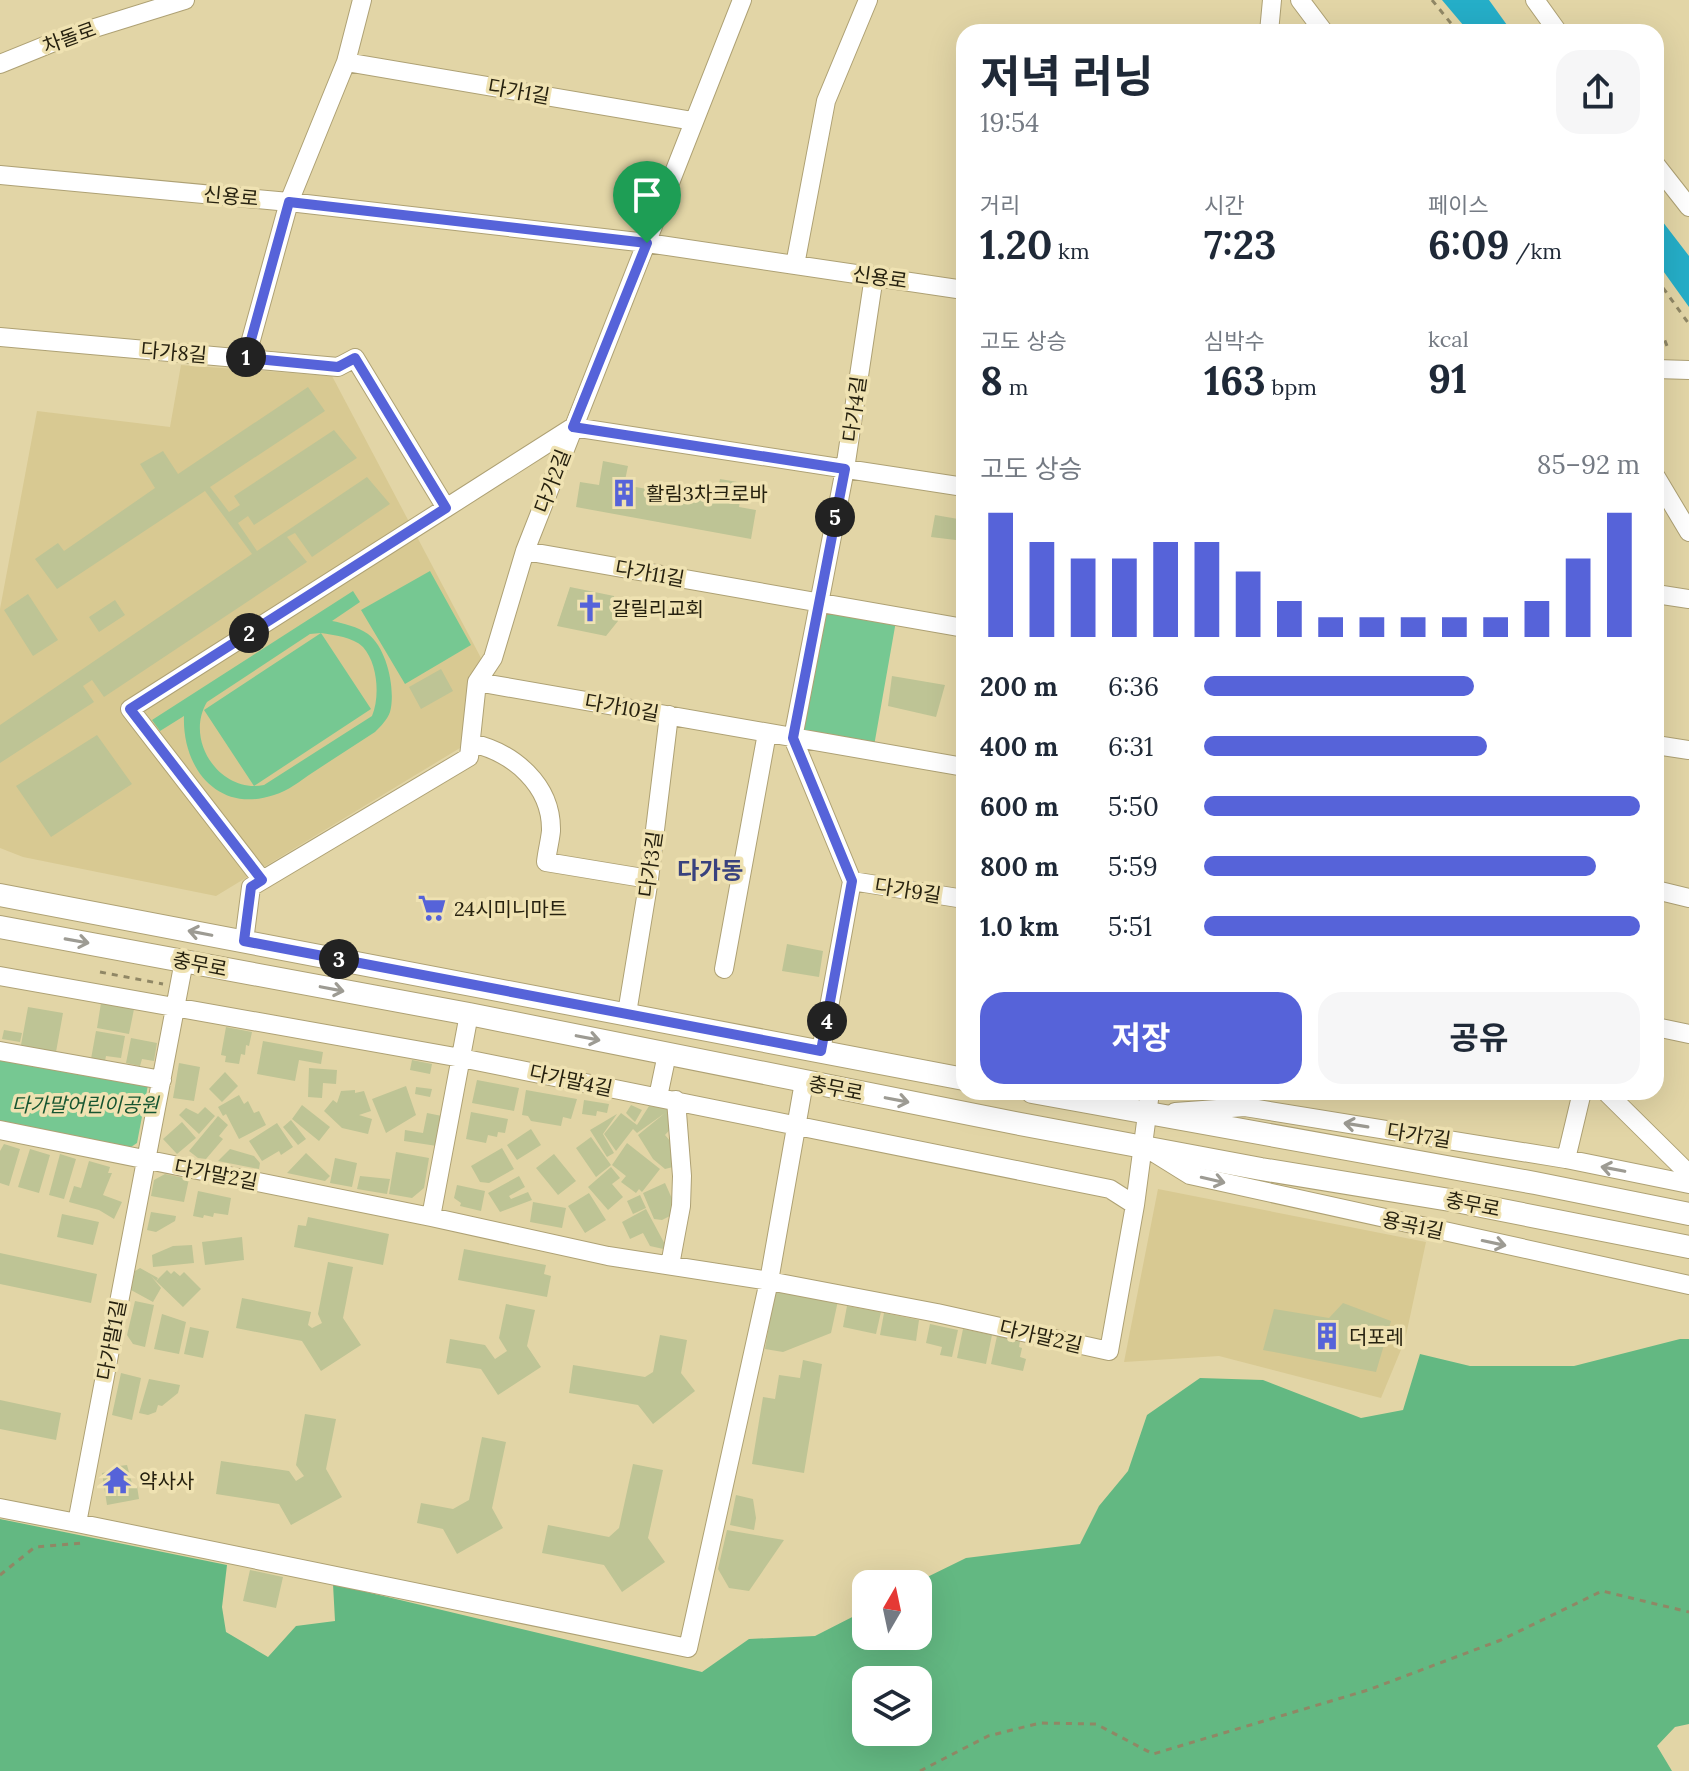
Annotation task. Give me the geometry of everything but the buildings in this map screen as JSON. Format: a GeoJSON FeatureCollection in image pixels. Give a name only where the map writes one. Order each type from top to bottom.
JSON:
{"type":"FeatureCollection","features":[{"type":"Feature","properties":{"kind":"main road","name":"충무로"},"geometry":{"type":"LineString","coordinates":[[0,895],[956,1077]]}},
{"type":"Feature","properties":{"kind":"main road","name":"충무로"},"geometry":{"type":"LineString","coordinates":[[0,927],[469,1014],[1261,1169],[1456,1201],[1681,1245]]}},
{"type":"Feature","properties":{"kind":"main road","name":"충무로"},"geometry":{"type":"LineString","coordinates":[[1116,1100],[1148,1103],[1683,1212]]}},
{"type":"Feature","properties":{"kind":"street","name":"차돌로"},"geometry":{"type":"LineString","coordinates":[[0,64],[69,36],[185,0]]}},
{"type":"Feature","properties":{"kind":"street"},"geometry":{"type":"LineString","coordinates":[[246,358],[289,202],[346,62],[362,0]]}},
{"type":"Feature","properties":{"kind":"street","name":"다가2길"},"geometry":{"type":"LineString","coordinates":[[471,743],[477,682],[493,658],[525,551],[742,0]]}},
{"type":"Feature","properties":{"kind":"street"},"geometry":{"type":"LineString","coordinates":[[795,265],[826,101],[868,0]]}},
{"type":"Feature","properties":{"kind":"street"},"geometry":{"type":"LineString","coordinates":[[1270,24],[1272,0]]}},
{"type":"Feature","properties":{"kind":"street"},"geometry":{"type":"LineString","coordinates":[[1300,0],[1318,24]]}},
{"type":"Feature","properties":{"kind":"street"},"geometry":{"type":"LineString","coordinates":[[1535,0],[1552,24]]}},
{"type":"Feature","properties":{"kind":"street","name":"다가1길"},"geometry":{"type":"LineString","coordinates":[[346,62],[693,121]]}},
{"type":"Feature","properties":{"kind":"street","name":"신용로"},"geometry":{"type":"LineString","coordinates":[[0,175],[289,202],[647,243],[956,289]]}},
{"type":"Feature","properties":{"kind":"street"},"geometry":{"type":"LineString","coordinates":[[1664,175],[1689,207]]}},
{"type":"Feature","properties":{"kind":"street","name":"다가4길"},"geometry":{"type":"LineString","coordinates":[[793,738],[845,469],[874,276]]}},
{"type":"Feature","properties":{"kind":"street","name":"다가8길"},"geometry":{"type":"LineString","coordinates":[[0,337],[338,367],[355,358],[446,508]]}},
{"type":"Feature","properties":{"kind":"street"},"geometry":{"type":"LineString","coordinates":[[262,880],[130,709],[573,427],[956,486]]}},
{"type":"Feature","properties":{"kind":"street"},"geometry":{"type":"LineString","coordinates":[[1664,490],[1689,532]]}},
{"type":"Feature","properties":{"kind":"street","name":"다가11길"},"geometry":{"type":"LineString","coordinates":[[525,551],[956,627]]}},
{"type":"Feature","properties":{"kind":"street"},"geometry":{"type":"LineString","coordinates":[[1664,595],[1689,599]]}},
{"type":"Feature","properties":{"kind":"street","name":"다가10길"},"geometry":{"type":"LineString","coordinates":[[477,682],[956,766]]}},
{"type":"Feature","properties":{"kind":"street","name":"다가3길"},"geometry":{"type":"LineString","coordinates":[[627,1013],[649,879],[669,715]]}},
{"type":"Feature","properties":{"kind":"street"},"geometry":{"type":"LineString","coordinates":[[724,969],[767,733]]}},
{"type":"Feature","properties":{"kind":"street"},"geometry":{"type":"LineString","coordinates":[[793,738],[852,881],[821,1051]]}},
{"type":"Feature","properties":{"kind":"street"},"geometry":{"type":"LineString","coordinates":[[244,941],[251,887],[469,757],[471,743],[489,747],[521,766],[536,782],[547,802],[551,830],[546,862],[649,879]]}},
{"type":"Feature","properties":{"kind":"street"},"geometry":{"type":"LineString","coordinates":[[1664,746],[1689,750]]}},
{"type":"Feature","properties":{"kind":"street","name":"다가9길"},"geometry":{"type":"LineString","coordinates":[[852,881],[956,898]]}},
{"type":"Feature","properties":{"kind":"street"},"geometry":{"type":"LineString","coordinates":[[1664,892],[1689,898]]}},
{"type":"Feature","properties":{"kind":"street","name":"다가말1길"},"geometry":{"type":"LineString","coordinates":[[77,1523],[184,961]]}},
{"type":"Feature","properties":{"kind":"street","name":"다가말4길"},"geometry":{"type":"LineString","coordinates":[[0,976],[461,1058],[795,1124],[1110,1189],[1135,1205]]}},
{"type":"Feature","properties":{"kind":"street"},"geometry":{"type":"LineString","coordinates":[[431,1217],[469,1014]]}},
{"type":"Feature","properties":{"kind":"street"},"geometry":{"type":"LineString","coordinates":[[1664,1029],[1689,1034]]}},
{"type":"Feature","properties":{"kind":"street"},"geometry":{"type":"LineString","coordinates":[[0,1051],[162,1080]]}},
{"type":"Feature","properties":{"kind":"street"},"geometry":{"type":"LineString","coordinates":[[667,1054],[667,1099],[682,1176],[681,1206],[670,1265]]}},
{"type":"Feature","properties":{"kind":"street"},"geometry":{"type":"LineString","coordinates":[[0,1508],[688,1648],[769,1281],[804,1082]]}},
{"type":"Feature","properties":{"kind":"street"},"geometry":{"type":"LineString","coordinates":[[1566,1159],[1580,1100]]}},
{"type":"Feature","properties":{"kind":"street"},"geometry":{"type":"LineString","coordinates":[[1614,1100],[1689,1174]]}},
{"type":"Feature","properties":{"kind":"street","name":"다가말2길"},"geometry":{"type":"LineString","coordinates":[[0,1130],[608,1256],[769,1281],[937,1313],[1109,1351],[1135,1205],[1148,1103]]}},
{"type":"Feature","properties":{"kind":"street","name":"다가7길"},"geometry":{"type":"LineString","coordinates":[[1148,1103],[1245,1107],[1566,1159],[1689,1184]]}},
{"type":"Feature","properties":{"kind":"street","name":"용곡1길"},"geometry":{"type":"LineString","coordinates":[[1143,1146],[1190,1175],[1689,1285]]}},
{"type":"Feature","properties":{"kind":"path"},"geometry":{"type":"LineString","coordinates":[[1432,0],[1452,24]]}},
{"type":"Feature","properties":{"kind":"path"},"geometry":{"type":"LineString","coordinates":[[1664,289],[1689,324]]}},
{"type":"Feature","properties":{"kind":"path"},"geometry":{"type":"LineString","coordinates":[[1664,333],[1683,370]]}},
{"type":"Feature","properties":{"kind":"path"},"geometry":{"type":"LineString","coordinates":[[100,972],[180,987]]}},
{"type":"Feature","properties":{"kind":"path"},"geometry":{"type":"LineString","coordinates":[[0,1575],[35,1547],[82,1544],[77,1523]]}},
{"type":"Feature","properties":{"kind":"path"},"geometry":{"type":"LineString","coordinates":[[920,1771],[988,1736],[1040,1723],[1096,1724],[1153,1754],[1368,1690],[1501,1640],[1602,1591],[1689,1612]]}},
{"type":"Feature","properties":{"kind":"shaded area"},"geometry":{"type":"Polygon","coordinates":[[[181,365],[332,376],[481,658],[460,748],[216,896],[23,857],[0,848],[0,609],[37,411],[170,427],[181,365]]]}},
{"type":"Feature","properties":{"kind":"shaded area"},"geometry":{"type":"Polygon","coordinates":[[[1158,1189],[1426,1242],[1405,1340],[1381,1398],[1219,1356],[1124,1362],[1158,1189]]]}},
{"type":"Feature","properties":{"kind":"green space"},"geometry":{"type":"Polygon","coordinates":[[[430,571],[471,645],[405,684],[361,610],[430,571]]]}},
{"type":"Feature","properties":{"kind":"green space"},"geometry":{"type":"Polygon","coordinates":[[[353,591],[360,602],[332,621],[360,629],[375,640],[385,659],[391,681],[390,712],[375,732],[289,788],[254,799],[236,798],[220,792],[207,782],[189,753],[184,716],[160,731],[152,720],[353,591]],[[321,633],[310,634],[207,702],[201,717],[203,747],[210,761],[233,781],[248,786],[264,785],[372,716],[376,681],[368,654],[354,641],[321,633]]]}},
{"type":"Feature","properties":{"kind":"green space"},"geometry":{"type":"Polygon","coordinates":[[[831,610],[896,621],[874,746],[809,736],[799,724],[820,618],[831,610]]]}},
{"type":"Feature","properties":{"kind":"green space"},"geometry":{"type":"Polygon","coordinates":[[[321,633],[371,709],[254,786],[204,710],[321,633]]]}},
{"type":"Feature","properties":{"kind":"green space","name":"다가말어린이공원"},"geometry":{"type":"Polygon","coordinates":[[[0,1053],[148,1085],[137,1143],[131,1147],[0,1122],[0,1053]]]}},
{"type":"Feature","properties":{"kind":"green space"},"geometry":{"type":"Polygon","coordinates":[[[1689,1339],[1689,1724],[1675,1727],[1657,1746],[1672,1771],[0,1771],[0,1519],[227,1565],[222,1607],[226,1632],[268,1657],[296,1626],[335,1621],[333,1584],[702,1672],[749,1639],[815,1636],[852,1617],[852,1650],[932,1650],[932,1575],[966,1558],[1080,1544],[1099,1506],[1128,1471],[1147,1415],[1200,1378],[1263,1380],[1361,1418],[1403,1410],[1420,1354],[1470,1366],[1574,1366],[1689,1339]]]}},
{"type":"Feature","properties":{"kind":"water"},"geometry":{"type":"Polygon","coordinates":[[[1442,0],[1489,0],[1506,24],[1462,24],[1442,0]]]}},
{"type":"Feature","properties":{"kind":"water"},"geometry":{"type":"Polygon","coordinates":[[[1664,223],[1689,256],[1689,307],[1664,272],[1664,223]]]}},
{"type":"Feature","properties":{"kind":"place","name":"활림3차크로바"},"geometry":{"type":"Point","coordinates":[624,493]}},
{"type":"Feature","properties":{"kind":"place","name":"갈릴리교회"},"geometry":{"type":"Point","coordinates":[590,608]}},
{"type":"Feature","properties":{"kind":"place","name":"24시미니마트"},"geometry":{"type":"Point","coordinates":[432,908]}},
{"type":"Feature","properties":{"kind":"place","name":"더포레"},"geometry":{"type":"Point","coordinates":[1327,1336]}},
{"type":"Feature","properties":{"kind":"place","name":"약사사"},"geometry":{"type":"Point","coordinates":[117,1480]}},
{"type":"Feature","properties":{"kind":"district","name":"다가동"},"geometry":{"type":"Point","coordinates":[710,870]}},
{"type":"Feature","properties":{"kind":"route"},"geometry":{"type":"LineString","coordinates":[[289,202],[647,243],[573,427],[845,469],[793,738],[852,881],[821,1051],[244,941],[251,887],[262,880],[130,709],[446,508],[355,358],[338,367],[246,358],[289,202]]}}]}
